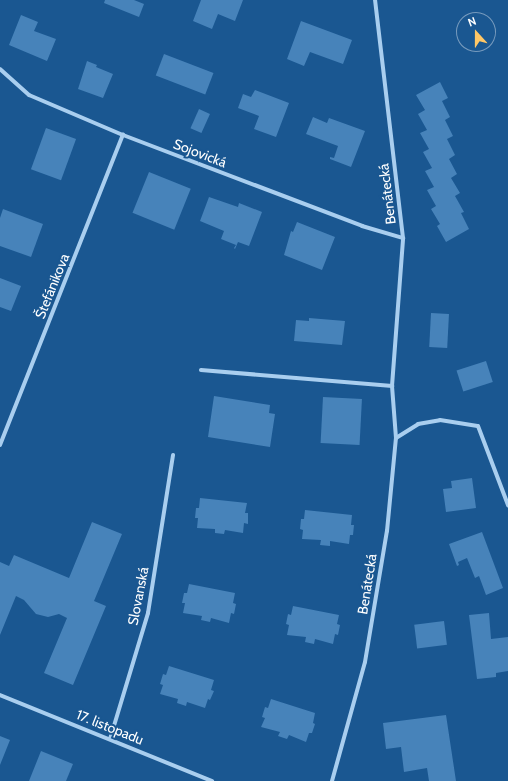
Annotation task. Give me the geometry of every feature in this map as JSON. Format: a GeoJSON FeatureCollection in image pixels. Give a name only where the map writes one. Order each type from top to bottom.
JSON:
{"type":"FeatureCollection","features":[{"type":"Feature","properties":{"kind":"street","name":"Benátecká"},"geometry":{"type":"LineString","coordinates":[[332,781],[365,662],[387,531],[396,438],[392,386],[403,238],[375,0]]}},
{"type":"Feature","properties":{"kind":"street","name":"Sojovická"},"geometry":{"type":"LineString","coordinates":[[0,68],[29,95],[124,135],[362,226],[403,238]]}},
{"type":"Feature","properties":{"kind":"street","name":"Štefánikova"},"geometry":{"type":"LineString","coordinates":[[0,445],[124,135]]}},
{"type":"Feature","properties":{"kind":"street"},"geometry":{"type":"LineString","coordinates":[[201,370],[392,386]]}},
{"type":"Feature","properties":{"kind":"street"},"geometry":{"type":"LineString","coordinates":[[396,438],[418,424],[440,420],[478,426],[508,505]]}},
{"type":"Feature","properties":{"kind":"street","name":"Slovanská"},"geometry":{"type":"LineString","coordinates":[[110,739],[148,613],[173,455]]}},
{"type":"Feature","properties":{"kind":"street","name":"17. listopadu"},"geometry":{"type":"LineString","coordinates":[[0,695],[212,781]]}},
{"type":"Feature","properties":{"kind":"building"},"geometry":{"type":"Polygon","coordinates":[[[105,0],[134,0],[144,4],[139,17],[104,3],[105,0]]]}},
{"type":"Feature","properties":{"kind":"building"},"geometry":{"type":"Polygon","coordinates":[[[201,0],[243,0],[235,21],[218,14],[212,29],[193,21],[201,0]]]}},
{"type":"Feature","properties":{"kind":"building"},"geometry":{"type":"Polygon","coordinates":[[[21,15],[38,22],[34,31],[56,39],[47,61],[9,45],[21,15]]]}},
{"type":"Feature","properties":{"kind":"building"},"geometry":{"type":"Polygon","coordinates":[[[301,21],[352,40],[343,64],[310,52],[304,66],[287,59],[301,21]]]}},
{"type":"Feature","properties":{"kind":"building"},"geometry":{"type":"Polygon","coordinates":[[[164,54],[213,73],[205,94],[156,75],[164,54]]]}},
{"type":"Feature","properties":{"kind":"building"},"geometry":{"type":"Polygon","coordinates":[[[87,61],[97,65],[96,67],[113,74],[103,98],[78,89],[87,61]]]}},
{"type":"Feature","properties":{"kind":"building"},"geometry":{"type":"Polygon","coordinates":[[[440,82],[448,98],[442,101],[450,117],[445,120],[453,136],[447,139],[455,155],[449,159],[457,174],[451,178],[460,193],[455,196],[464,212],[461,213],[469,229],[446,242],[437,226],[440,224],[431,209],[436,206],[427,190],[434,187],[425,171],[432,168],[423,152],[429,149],[420,133],[427,130],[418,114],[425,110],[416,95],[440,82]]]}},
{"type":"Feature","properties":{"kind":"building"},"geometry":{"type":"Polygon","coordinates":[[[255,90],[289,103],[276,137],[254,129],[259,116],[238,108],[243,94],[251,97],[255,90]]]}},
{"type":"Feature","properties":{"kind":"building"},"geometry":{"type":"Polygon","coordinates":[[[199,109],[210,114],[201,133],[190,128],[199,109]]]}},
{"type":"Feature","properties":{"kind":"building"},"geometry":{"type":"Polygon","coordinates":[[[313,117],[327,123],[329,118],[365,131],[351,167],[330,159],[330,157],[334,158],[338,146],[306,134],[313,117]]]}},
{"type":"Feature","properties":{"kind":"building"},"geometry":{"type":"Polygon","coordinates":[[[46,128],[76,139],[61,180],[31,169],[46,128]]]}},
{"type":"Feature","properties":{"kind":"building"},"geometry":{"type":"Polygon","coordinates":[[[149,172],[191,189],[174,230],[133,213],[149,172]]]}},
{"type":"Feature","properties":{"kind":"building"},"geometry":{"type":"Polygon","coordinates":[[[209,197],[238,207],[239,203],[262,212],[249,246],[238,242],[235,249],[234,248],[236,245],[221,239],[224,231],[200,221],[209,197]]]}},
{"type":"Feature","properties":{"kind":"building"},"geometry":{"type":"Polygon","coordinates":[[[3,209],[43,224],[31,257],[0,246],[0,218],[3,209]]]}},
{"type":"Feature","properties":{"kind":"building"},"geometry":{"type":"Polygon","coordinates":[[[297,222],[335,237],[322,270],[284,255],[291,231],[293,232],[297,222]]]}},
{"type":"Feature","properties":{"kind":"building"},"geometry":{"type":"Polygon","coordinates":[[[0,278],[21,286],[11,311],[0,307],[0,278]]]}},
{"type":"Feature","properties":{"kind":"building"},"geometry":{"type":"Polygon","coordinates":[[[431,313],[449,314],[447,348],[429,347],[431,313]]]}},
{"type":"Feature","properties":{"kind":"building"},"geometry":{"type":"Polygon","coordinates":[[[309,318],[345,321],[342,345],[294,341],[296,320],[309,321],[309,318]]]}},
{"type":"Feature","properties":{"kind":"building"},"geometry":{"type":"Polygon","coordinates":[[[486,361],[493,382],[463,392],[457,371],[486,361]]]}},
{"type":"Feature","properties":{"kind":"building"},"geometry":{"type":"Polygon","coordinates":[[[214,396],[270,405],[269,413],[275,414],[270,447],[208,437],[214,396]]]}},
{"type":"Feature","properties":{"kind":"building"},"geometry":{"type":"Polygon","coordinates":[[[323,397],[362,399],[360,445],[321,443],[323,397]]]}},
{"type":"Feature","properties":{"kind":"building"},"geometry":{"type":"Polygon","coordinates":[[[472,478],[476,508],[446,512],[443,489],[452,488],[451,481],[472,478]]]}},
{"type":"Feature","properties":{"kind":"building"},"geometry":{"type":"Polygon","coordinates":[[[200,498],[247,503],[245,513],[248,513],[248,524],[244,523],[243,533],[225,530],[224,534],[215,533],[215,529],[197,528],[198,518],[195,518],[196,508],[199,508],[200,498]]]}},
{"type":"Feature","properties":{"kind":"building"},"geometry":{"type":"Polygon","coordinates":[[[305,510],[352,515],[351,525],[354,525],[353,535],[350,535],[349,544],[330,541],[330,546],[320,545],[321,540],[302,539],[303,530],[300,529],[301,519],[304,519],[305,510]]]}},
{"type":"Feature","properties":{"kind":"building"},"geometry":{"type":"Polygon","coordinates":[[[92,522],[122,534],[94,601],[106,606],[73,685],[44,673],[67,618],[59,614],[48,617],[36,614],[24,600],[16,596],[0,635],[0,562],[9,566],[14,555],[69,578],[92,522]]]}},
{"type":"Feature","properties":{"kind":"building"},"geometry":{"type":"Polygon","coordinates":[[[482,532],[503,588],[486,595],[479,576],[475,578],[467,558],[458,562],[459,565],[457,566],[449,544],[482,532]]]}},
{"type":"Feature","properties":{"kind":"building"},"geometry":{"type":"Polygon","coordinates":[[[189,584],[235,593],[233,603],[236,604],[234,614],[231,613],[229,623],[211,618],[210,622],[201,620],[202,616],[183,613],[185,603],[182,603],[184,593],[187,593],[189,584]]]}},
{"type":"Feature","properties":{"kind":"building"},"geometry":{"type":"Polygon","coordinates":[[[293,606],[339,615],[337,624],[340,625],[338,635],[335,634],[333,644],[315,639],[314,644],[305,642],[306,637],[287,635],[289,625],[286,624],[288,614],[291,615],[293,606]]]}},
{"type":"Feature","properties":{"kind":"building"},"geometry":{"type":"Polygon","coordinates":[[[489,613],[491,639],[508,637],[508,671],[496,673],[496,677],[477,679],[469,615],[489,613]]]}},
{"type":"Feature","properties":{"kind":"building"},"geometry":{"type":"Polygon","coordinates":[[[444,621],[447,645],[417,648],[414,625],[444,621]]]}},
{"type":"Feature","properties":{"kind":"building"},"geometry":{"type":"Polygon","coordinates":[[[169,666],[214,680],[211,690],[214,691],[210,700],[208,699],[205,708],[187,702],[186,706],[177,703],[178,699],[160,694],[163,685],[160,684],[163,674],[166,675],[169,666]]]}},
{"type":"Feature","properties":{"kind":"building"},"geometry":{"type":"Polygon","coordinates":[[[271,699],[315,713],[313,723],[315,724],[312,733],[309,733],[306,742],[289,735],[287,739],[278,736],[280,732],[261,727],[265,718],[262,717],[265,707],[268,708],[271,699]]]}},
{"type":"Feature","properties":{"kind":"building"},"geometry":{"type":"Polygon","coordinates":[[[446,715],[456,781],[429,781],[427,768],[404,772],[401,747],[386,749],[383,723],[446,715]]]}},
{"type":"Feature","properties":{"kind":"building"},"geometry":{"type":"Polygon","coordinates":[[[0,736],[10,740],[0,765],[0,736]]]}},
{"type":"Feature","properties":{"kind":"building"},"geometry":{"type":"Polygon","coordinates":[[[41,751],[73,764],[66,781],[29,781],[41,751]]]}}]}
